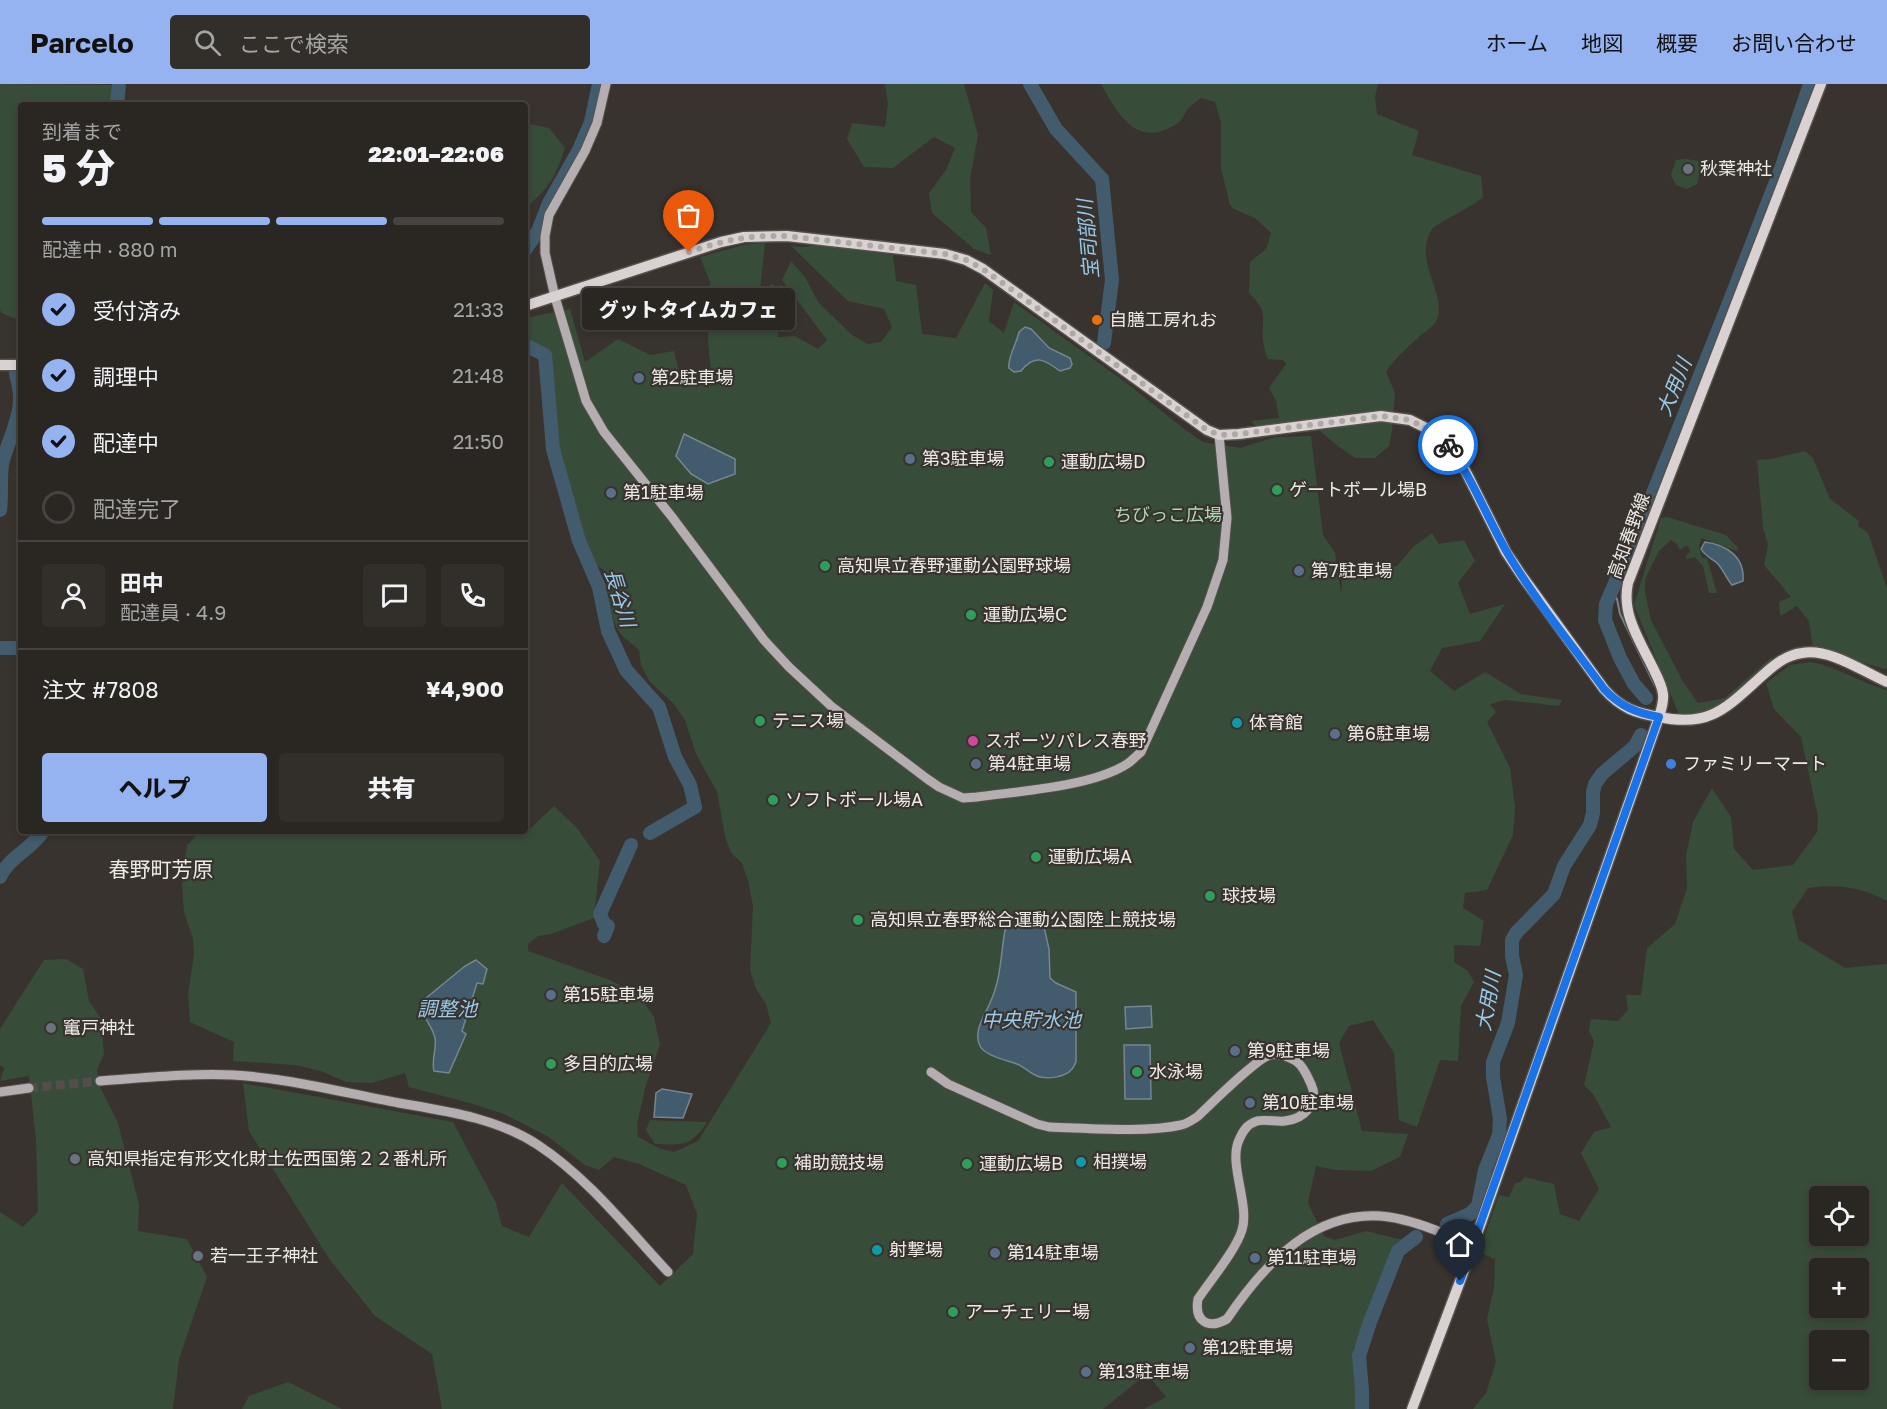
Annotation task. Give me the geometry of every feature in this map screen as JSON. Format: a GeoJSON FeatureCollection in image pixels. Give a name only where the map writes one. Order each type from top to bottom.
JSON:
{"type":"FeatureCollection","features":[{"type":"Feature","properties":{"kind":"main road","name":"高知春野線"},"geometry":{"type":"LineString","coordinates":[[1412,1409],[1473,1244],[1659,717],[1663,694],[1660,682],[1632,626],[1626,607],[1625,595],[1628,583],[1821,84]]}},
{"type":"Feature","properties":{"kind":"main road"},"geometry":{"type":"LineString","coordinates":[[528,305],[721,242],[744,237],[787,236],[945,254],[966,260],[983,269],[1186,417],[1219,435],[1381,416],[1410,420],[1428,429],[1447,444],[1461,462],[1506,552],[1604,689],[1613,699],[1638,714],[1674,721],[1690,721],[1709,716],[1726,708],[1786,657],[1803,652],[1821,653],[1887,682]]}},
{"type":"Feature","properties":{"kind":"main road"},"geometry":{"type":"LineString","coordinates":[[0,365],[18,365]]}},
{"type":"Feature","properties":{"kind":"street"},"geometry":{"type":"LineString","coordinates":[[606,84],[597,123],[546,226],[545,253],[581,390],[595,419],[764,640],[831,706],[939,787],[963,798],[1081,781],[1118,769],[1141,752],[1207,607],[1222,560],[1227,518],[1219,435]]}},
{"type":"Feature","properties":{"kind":"street"},"geometry":{"type":"LineString","coordinates":[[931,1072],[948,1084],[1037,1124],[1049,1127],[1142,1128],[1182,1125],[1197,1117],[1247,1071],[1269,1055],[1279,1054],[1298,1062],[1315,1093],[1313,1104],[1296,1118],[1286,1121],[1259,1121],[1250,1125],[1244,1129],[1237,1143],[1244,1216],[1243,1230],[1198,1299],[1196,1310],[1198,1317],[1208,1323],[1219,1324],[1227,1319],[1259,1275],[1284,1252],[1316,1230],[1341,1220],[1370,1216],[1390,1217],[1473,1244]]}},
{"type":"Feature","properties":{"kind":"street"},"geometry":{"type":"LineString","coordinates":[[100,1081],[225,1075],[273,1079],[456,1113],[492,1124],[517,1133],[537,1144],[567,1167],[668,1272]]}},
{"type":"Feature","properties":{"kind":"street"},"geometry":{"type":"LineString","coordinates":[[0,1092],[29,1088]]}},
{"type":"Feature","properties":{"kind":"green space"},"geometry":{"type":"Polygon","coordinates":[[[0,84],[119,85],[119,102],[18,102],[18,320],[1,313],[0,84]]]}},
{"type":"Feature","properties":{"kind":"green space"},"geometry":{"type":"Polygon","coordinates":[[[885,84],[964,84],[978,135],[970,179],[971,212],[986,228],[991,255],[974,249],[932,213],[929,193],[946,170],[955,148],[934,137],[893,168],[864,167],[847,139],[852,123],[885,127],[888,104],[885,84]]]}},
{"type":"Feature","properties":{"kind":"green space"},"geometry":{"type":"Polygon","coordinates":[[[1101,84],[1378,84],[1375,97],[1377,114],[1419,131],[1412,155],[1481,176],[1483,197],[1435,226],[1427,241],[1428,266],[1436,291],[1439,313],[1434,325],[1402,352],[1386,372],[1395,393],[1392,431],[1389,446],[1375,458],[1355,458],[1307,420],[1258,428],[1251,421],[1279,418],[1276,401],[1269,388],[1286,364],[1283,360],[1268,359],[1263,341],[1262,311],[1249,293],[1250,262],[1266,249],[1271,233],[1255,218],[1230,205],[1221,169],[1221,122],[1215,102],[1201,98],[1188,108],[1180,121],[1165,130],[1152,133],[1131,126],[1115,108],[1101,84]]]}},
{"type":"Feature","properties":{"kind":"green space"},"geometry":{"type":"Polygon","coordinates":[[[528,124],[549,128],[565,148],[550,182],[528,205],[528,124]]]}},
{"type":"Feature","properties":{"kind":"green space"},"geometry":{"type":"Polygon","coordinates":[[[1676,160],[1698,161],[1700,171],[1697,184],[1687,189],[1676,185],[1671,175],[1676,160]]]}},
{"type":"Feature","properties":{"kind":"green space","name":"ちびっこ広場"},"geometry":{"type":"Polygon","coordinates":[[[765,243],[760,290],[773,284],[783,293],[788,308],[779,322],[778,337],[795,336],[818,349],[827,340],[782,280],[791,261],[805,277],[818,302],[852,335],[868,344],[881,342],[892,327],[884,309],[848,301],[791,246],[821,245],[893,255],[896,281],[916,285],[922,334],[956,338],[985,283],[993,290],[989,321],[1004,333],[1014,302],[1128,384],[1203,442],[1240,448],[1275,437],[1311,436],[1323,535],[1335,553],[1341,593],[1344,561],[1385,569],[1397,566],[1413,547],[1432,533],[1439,544],[1464,540],[1475,561],[1458,583],[1470,614],[1505,604],[1480,641],[1442,648],[1430,671],[1454,691],[1485,672],[1521,694],[1562,700],[1559,706],[1505,700],[1490,704],[1496,712],[1487,722],[1510,768],[1515,807],[1513,835],[1487,890],[1465,893],[1463,908],[1484,921],[1480,946],[1454,945],[1454,962],[1468,971],[1474,982],[1461,1006],[1458,1061],[1440,1060],[1417,1127],[1399,1120],[1394,1053],[1373,1020],[1349,1026],[1339,1043],[1362,1131],[1408,1134],[1400,1157],[1371,1171],[1336,1170],[1316,1166],[1308,1203],[1324,1236],[1335,1240],[1366,1231],[1403,1240],[1388,1266],[1372,1312],[1353,1349],[1357,1409],[1144,1409],[1166,1397],[1147,1374],[1103,1409],[442,1409],[432,1354],[375,1316],[330,1260],[249,1131],[243,1083],[453,1122],[496,1203],[502,1226],[529,1237],[562,1183],[660,1286],[693,1254],[697,1214],[686,1185],[639,1164],[614,1157],[599,1170],[585,1165],[547,1136],[504,1114],[409,1087],[405,1073],[372,1083],[346,1082],[321,1071],[295,1065],[233,1061],[234,1042],[190,1022],[188,994],[194,955],[193,939],[184,912],[182,885],[187,845],[198,834],[517,834],[522,836],[528,834],[528,830],[554,806],[577,828],[600,861],[594,918],[551,934],[538,936],[528,944],[528,951],[610,980],[639,995],[654,1017],[660,1045],[646,1085],[637,1124],[638,1137],[661,1149],[674,1152],[698,1141],[771,1023],[766,1004],[756,989],[750,970],[753,906],[748,881],[742,863],[731,853],[725,836],[717,792],[696,754],[685,720],[673,703],[650,682],[641,665],[639,650],[617,628],[604,570],[588,560],[557,448],[549,352],[528,341],[528,317],[570,309],[585,362],[618,339],[650,355],[674,351],[683,388],[712,379],[708,343],[710,282],[700,257],[744,245],[765,243]]]}},
{"type":"Feature","properties":{"kind":"green space"},"geometry":{"type":"Polygon","coordinates":[[[1805,451],[1813,458],[1830,499],[1859,521],[1858,526],[1868,533],[1887,588],[1887,668],[1885,669],[1813,648],[1809,621],[1797,606],[1780,616],[1779,602],[1791,597],[1764,565],[1768,545],[1763,527],[1757,460],[1805,451]]]}},
{"type":"Feature","properties":{"kind":"green space"},"geometry":{"type":"Polygon","coordinates":[[[1667,517],[1726,535],[1738,548],[1737,551],[1701,538],[1699,547],[1702,558],[1707,558],[1717,593],[1709,593],[1703,566],[1695,557],[1687,559],[1686,556],[1690,552],[1688,546],[1680,550],[1671,540],[1659,551],[1645,579],[1651,620],[1682,680],[1698,703],[1725,698],[1772,657],[1774,662],[1732,700],[1701,715],[1680,717],[1634,605],[1661,518],[1667,517]]]}},
{"type":"Feature","properties":{"kind":"green space"},"geometry":{"type":"Polygon","coordinates":[[[1811,662],[1887,690],[1887,901],[1868,892],[1849,888],[1829,886],[1808,888],[1792,912],[1799,940],[1845,968],[1887,964],[1887,1409],[1473,1409],[1486,1393],[1496,1362],[1487,1319],[1494,1288],[1495,1259],[1479,1252],[1499,1195],[1509,1197],[1515,1183],[1525,1177],[1554,1184],[1560,1214],[1579,1221],[1599,1189],[1581,1153],[1594,1132],[1611,1127],[1593,1094],[1584,1085],[1594,1041],[1589,1031],[1591,1019],[1618,1021],[1628,1010],[1626,995],[1641,995],[1647,948],[1675,924],[1687,888],[1686,855],[1693,822],[1712,788],[1731,817],[1734,849],[1753,870],[1793,865],[1817,832],[1818,817],[1801,737],[1774,709],[1766,683],[1790,665],[1811,662]]]}},
{"type":"Feature","properties":{"kind":"green space"},"geometry":{"type":"Polygon","coordinates":[[[66,959],[83,969],[89,1001],[101,1019],[104,1054],[97,1070],[100,1087],[118,1123],[139,1205],[138,1231],[187,1239],[207,1277],[179,1359],[173,1409],[0,1409],[0,1212],[23,1227],[38,1212],[36,1140],[29,1076],[0,1081],[4,1068],[0,1065],[0,1029],[44,960],[66,959]]]}},
{"type":"Feature","properties":{"kind":"green space"},"geometry":{"type":"Polygon","coordinates":[[[650,1120],[707,1122],[696,1136],[685,1143],[655,1144],[646,1130],[650,1120]]]}},
{"type":"Feature","properties":{"kind":"green space"},"geometry":{"type":"Polygon","coordinates":[[[288,1382],[342,1409],[242,1409],[249,1396],[288,1382]]]}},
{"type":"Feature","properties":{"kind":"water"},"geometry":{"type":"Polygon","coordinates":[[[1025,327],[1031,329],[1049,348],[1070,358],[1072,364],[1070,368],[1060,371],[1045,361],[1036,360],[1026,365],[1021,371],[1014,372],[1009,368],[1009,360],[1019,332],[1025,327]]]}},
{"type":"Feature","properties":{"kind":"water"},"geometry":{"type":"Polygon","coordinates":[[[684,434],[735,459],[735,474],[708,484],[691,474],[676,456],[684,434]]]}},
{"type":"Feature","properties":{"kind":"water"},"geometry":{"type":"Polygon","coordinates":[[[1705,542],[1727,549],[1738,559],[1743,581],[1732,585],[1719,565],[1701,549],[1705,542]]]}},
{"type":"Feature","properties":{"kind":"water","name":"中央貯水池"},"geometry":{"type":"Polygon","coordinates":[[[1043,922],[1049,949],[1050,978],[1076,992],[1076,1062],[1065,1074],[1048,1078],[1037,1076],[1020,1065],[986,1052],[978,1040],[979,1028],[997,982],[1005,930],[1008,927],[1043,922]]]}},
{"type":"Feature","properties":{"kind":"water","name":"調整池"},"geometry":{"type":"Polygon","coordinates":[[[476,960],[487,969],[483,984],[477,983],[462,1031],[466,1034],[449,1073],[434,1071],[435,1038],[420,1003],[465,966],[476,960]]]}},
{"type":"Feature","properties":{"kind":"water"},"geometry":{"type":"Polygon","coordinates":[[[1151,1006],[1152,1027],[1126,1029],[1125,1007],[1151,1006]]]}},
{"type":"Feature","properties":{"kind":"water","name":"水泳場"},"geometry":{"type":"Polygon","coordinates":[[[1124,1045],[1150,1045],[1151,1099],[1125,1099],[1124,1045]]]}},
{"type":"Feature","properties":{"kind":"water"},"geometry":{"type":"Polygon","coordinates":[[[662,1089],[692,1094],[683,1118],[654,1117],[656,1093],[662,1089]]]}},
{"type":"Feature","properties":{"kind":"waterway"},"geometry":{"type":"LineString","coordinates":[[117,102],[119,84]]}},
{"type":"Feature","properties":{"kind":"waterway","name":"長谷川"},"geometry":{"type":"LineString","coordinates":[[528,246],[538,231],[549,203],[579,150],[591,122],[599,84]]}},
{"type":"Feature","properties":{"kind":"waterway","name":"宝司部川"},"geometry":{"type":"LineString","coordinates":[[1030,84],[1056,129],[1102,179],[1112,280],[1104,343]]}},
{"type":"Feature","properties":{"kind":"waterway","name":"大用川"},"geometry":{"type":"LineString","coordinates":[[1646,698],[1634,684],[1620,658],[1605,620],[1606,604],[1727,308],[1782,166],[1810,84]]}},
{"type":"Feature","properties":{"kind":"waterway","name":"長谷川"},"geometry":{"type":"LineString","coordinates":[[528,346],[545,355],[553,449],[579,541],[599,587],[608,631],[626,670],[659,707],[675,757],[690,785],[695,807],[650,833]]}},
{"type":"Feature","properties":{"kind":"waterway"},"geometry":{"type":"LineString","coordinates":[[16,374],[18,384]]}},
{"type":"Feature","properties":{"kind":"waterway"},"geometry":{"type":"LineString","coordinates":[[0,510],[2,464],[18,413]]}},
{"type":"Feature","properties":{"kind":"waterway"},"geometry":{"type":"LineString","coordinates":[[1611,593],[1617,599],[1620,614],[1655,686]]}},
{"type":"Feature","properties":{"kind":"waterway"},"geometry":{"type":"LineString","coordinates":[[0,648],[18,648]]}},
{"type":"Feature","properties":{"kind":"waterway","name":"大用川"},"geometry":{"type":"LineString","coordinates":[[1447,1224],[1470,1214],[1478,1206],[1485,1170],[1499,1135],[1500,1119],[1493,1077],[1493,1062],[1508,1023],[1516,975],[1512,956],[1512,940],[1554,894],[1564,866],[1590,825],[1595,784],[1602,774],[1635,746],[1641,735]]}},
{"type":"Feature","properties":{"kind":"waterway"},"geometry":{"type":"LineString","coordinates":[[0,877],[9,864],[40,834]]}},
{"type":"Feature","properties":{"kind":"waterway","name":"長谷川"},"geometry":{"type":"LineString","coordinates":[[604,936],[608,926],[604,924],[600,914],[631,845]]}},
{"type":"Feature","properties":{"kind":"waterway","name":"大用川"},"geometry":{"type":"LineString","coordinates":[[1362,1409],[1359,1356],[1398,1251],[1416,1237]]}},
{"type":"Feature","properties":{"kind":"tunnel"},"geometry":{"type":"LineString","coordinates":[[29,1088],[100,1081]]}},
{"type":"Feature","properties":{"kind":"way so far"},"geometry":{"type":"LineString","coordinates":[[689,252],[721,242],[762,235],[945,254],[966,260],[983,269],[1174,408],[1207,430],[1219,435],[1381,416],[1410,420],[1428,429],[1448,445]]}},
{"type":"Feature","properties":{"kind":"place","name":"秋葉神社"},"geometry":{"type":"Point","coordinates":[1688,169]}},
{"type":"Feature","properties":{"kind":"place","name":"グットタイムカフェ"},"geometry":{"type":"Point","coordinates":[689,252]}},
{"type":"Feature","properties":{"kind":"place","name":"自膳工房れお"},"geometry":{"type":"Point","coordinates":[1097,320]}},
{"type":"Feature","properties":{"kind":"place","name":"第2駐車場"},"geometry":{"type":"Point","coordinates":[639,378]}},
{"type":"Feature","properties":{"kind":"place","name":"第3駐車場"},"geometry":{"type":"Point","coordinates":[910,459]}},
{"type":"Feature","properties":{"kind":"place","name":"運動広場D"},"geometry":{"type":"Point","coordinates":[1049,462]}},
{"type":"Feature","properties":{"kind":"place","name":"ゲートボール場B"},"geometry":{"type":"Point","coordinates":[1277,490]}},
{"type":"Feature","properties":{"kind":"place","name":"第1駐車場"},"geometry":{"type":"Point","coordinates":[611,493]}},
{"type":"Feature","properties":{"kind":"place","name":"高知県立春野運動公園野球場"},"geometry":{"type":"Point","coordinates":[825,566]}},
{"type":"Feature","properties":{"kind":"place","name":"第7駐車場"},"geometry":{"type":"Point","coordinates":[1299,571]}},
{"type":"Feature","properties":{"kind":"place","name":"運動広場C"},"geometry":{"type":"Point","coordinates":[971,615]}},
{"type":"Feature","properties":{"kind":"place","name":"テニス場"},"geometry":{"type":"Point","coordinates":[760,721]}},
{"type":"Feature","properties":{"kind":"place","name":"体育館"},"geometry":{"type":"Point","coordinates":[1237,723]}},
{"type":"Feature","properties":{"kind":"place","name":"第6駐車場"},"geometry":{"type":"Point","coordinates":[1335,734]}},
{"type":"Feature","properties":{"kind":"place","name":"スポーツパレス春野"},"geometry":{"type":"Point","coordinates":[973,741]}},
{"type":"Feature","properties":{"kind":"place","name":"第4駐車場"},"geometry":{"type":"Point","coordinates":[976,764]}},
{"type":"Feature","properties":{"kind":"place","name":"ファミリーマート"},"geometry":{"type":"Point","coordinates":[1671,764]}},
{"type":"Feature","properties":{"kind":"place","name":"ソフトボール場A"},"geometry":{"type":"Point","coordinates":[773,800]}},
{"type":"Feature","properties":{"kind":"place","name":"運動広場A"},"geometry":{"type":"Point","coordinates":[1036,857]}},
{"type":"Feature","properties":{"kind":"place","name":"球技場"},"geometry":{"type":"Point","coordinates":[1210,896]}},
{"type":"Feature","properties":{"kind":"place","name":"高知県立春野総合運動公園陸上競技場"},"geometry":{"type":"Point","coordinates":[858,920]}},
{"type":"Feature","properties":{"kind":"place","name":"第15駐車場"},"geometry":{"type":"Point","coordinates":[551,995]}},
{"type":"Feature","properties":{"kind":"place","name":"竃戸神社"},"geometry":{"type":"Point","coordinates":[51,1028]}},
{"type":"Feature","properties":{"kind":"place","name":"第9駐車場"},"geometry":{"type":"Point","coordinates":[1235,1051]}},
{"type":"Feature","properties":{"kind":"place","name":"多目的広場"},"geometry":{"type":"Point","coordinates":[551,1064]}},
{"type":"Feature","properties":{"kind":"place","name":"水泳場"},"geometry":{"type":"Point","coordinates":[1137,1072]}},
{"type":"Feature","properties":{"kind":"place","name":"第10駐車場"},"geometry":{"type":"Point","coordinates":[1250,1103]}},
{"type":"Feature","properties":{"kind":"place","name":"高知県指定有形文化財土佐西国第２２番札所"},"geometry":{"type":"Point","coordinates":[75,1159]}},
{"type":"Feature","properties":{"kind":"place","name":"相撲場"},"geometry":{"type":"Point","coordinates":[1081,1162]}},
{"type":"Feature","properties":{"kind":"place","name":"補助競技場"},"geometry":{"type":"Point","coordinates":[782,1163]}},
{"type":"Feature","properties":{"kind":"place","name":"運動広場B"},"geometry":{"type":"Point","coordinates":[967,1164]}},
{"type":"Feature","properties":{"kind":"place","name":"射撃場"},"geometry":{"type":"Point","coordinates":[877,1250]}},
{"type":"Feature","properties":{"kind":"place","name":"第14駐車場"},"geometry":{"type":"Point","coordinates":[995,1253]}},
{"type":"Feature","properties":{"kind":"place","name":"若一王子神社"},"geometry":{"type":"Point","coordinates":[198,1256]}},
{"type":"Feature","properties":{"kind":"place","name":"第11駐車場"},"geometry":{"type":"Point","coordinates":[1255,1258]}},
{"type":"Feature","properties":{"kind":"place","name":"アーチェリー場"},"geometry":{"type":"Point","coordinates":[953,1312]}},
{"type":"Feature","properties":{"kind":"place","name":"第12駐車場"},"geometry":{"type":"Point","coordinates":[1190,1348]}},
{"type":"Feature","properties":{"kind":"place","name":"第13駐車場"},"geometry":{"type":"Point","coordinates":[1086,1372]}},
{"type":"Feature","properties":{"kind":"district","name":"春野町芳原"},"geometry":{"type":"Point","coordinates":[161,870]}},
{"type":"Feature","properties":{"kind":"route"},"geometry":{"type":"LineString","coordinates":[[1448,445],[1461,462],[1506,552],[1604,689],[1613,699],[1628,709],[1638,714],[1659,717],[1460,1281]]}}]}
